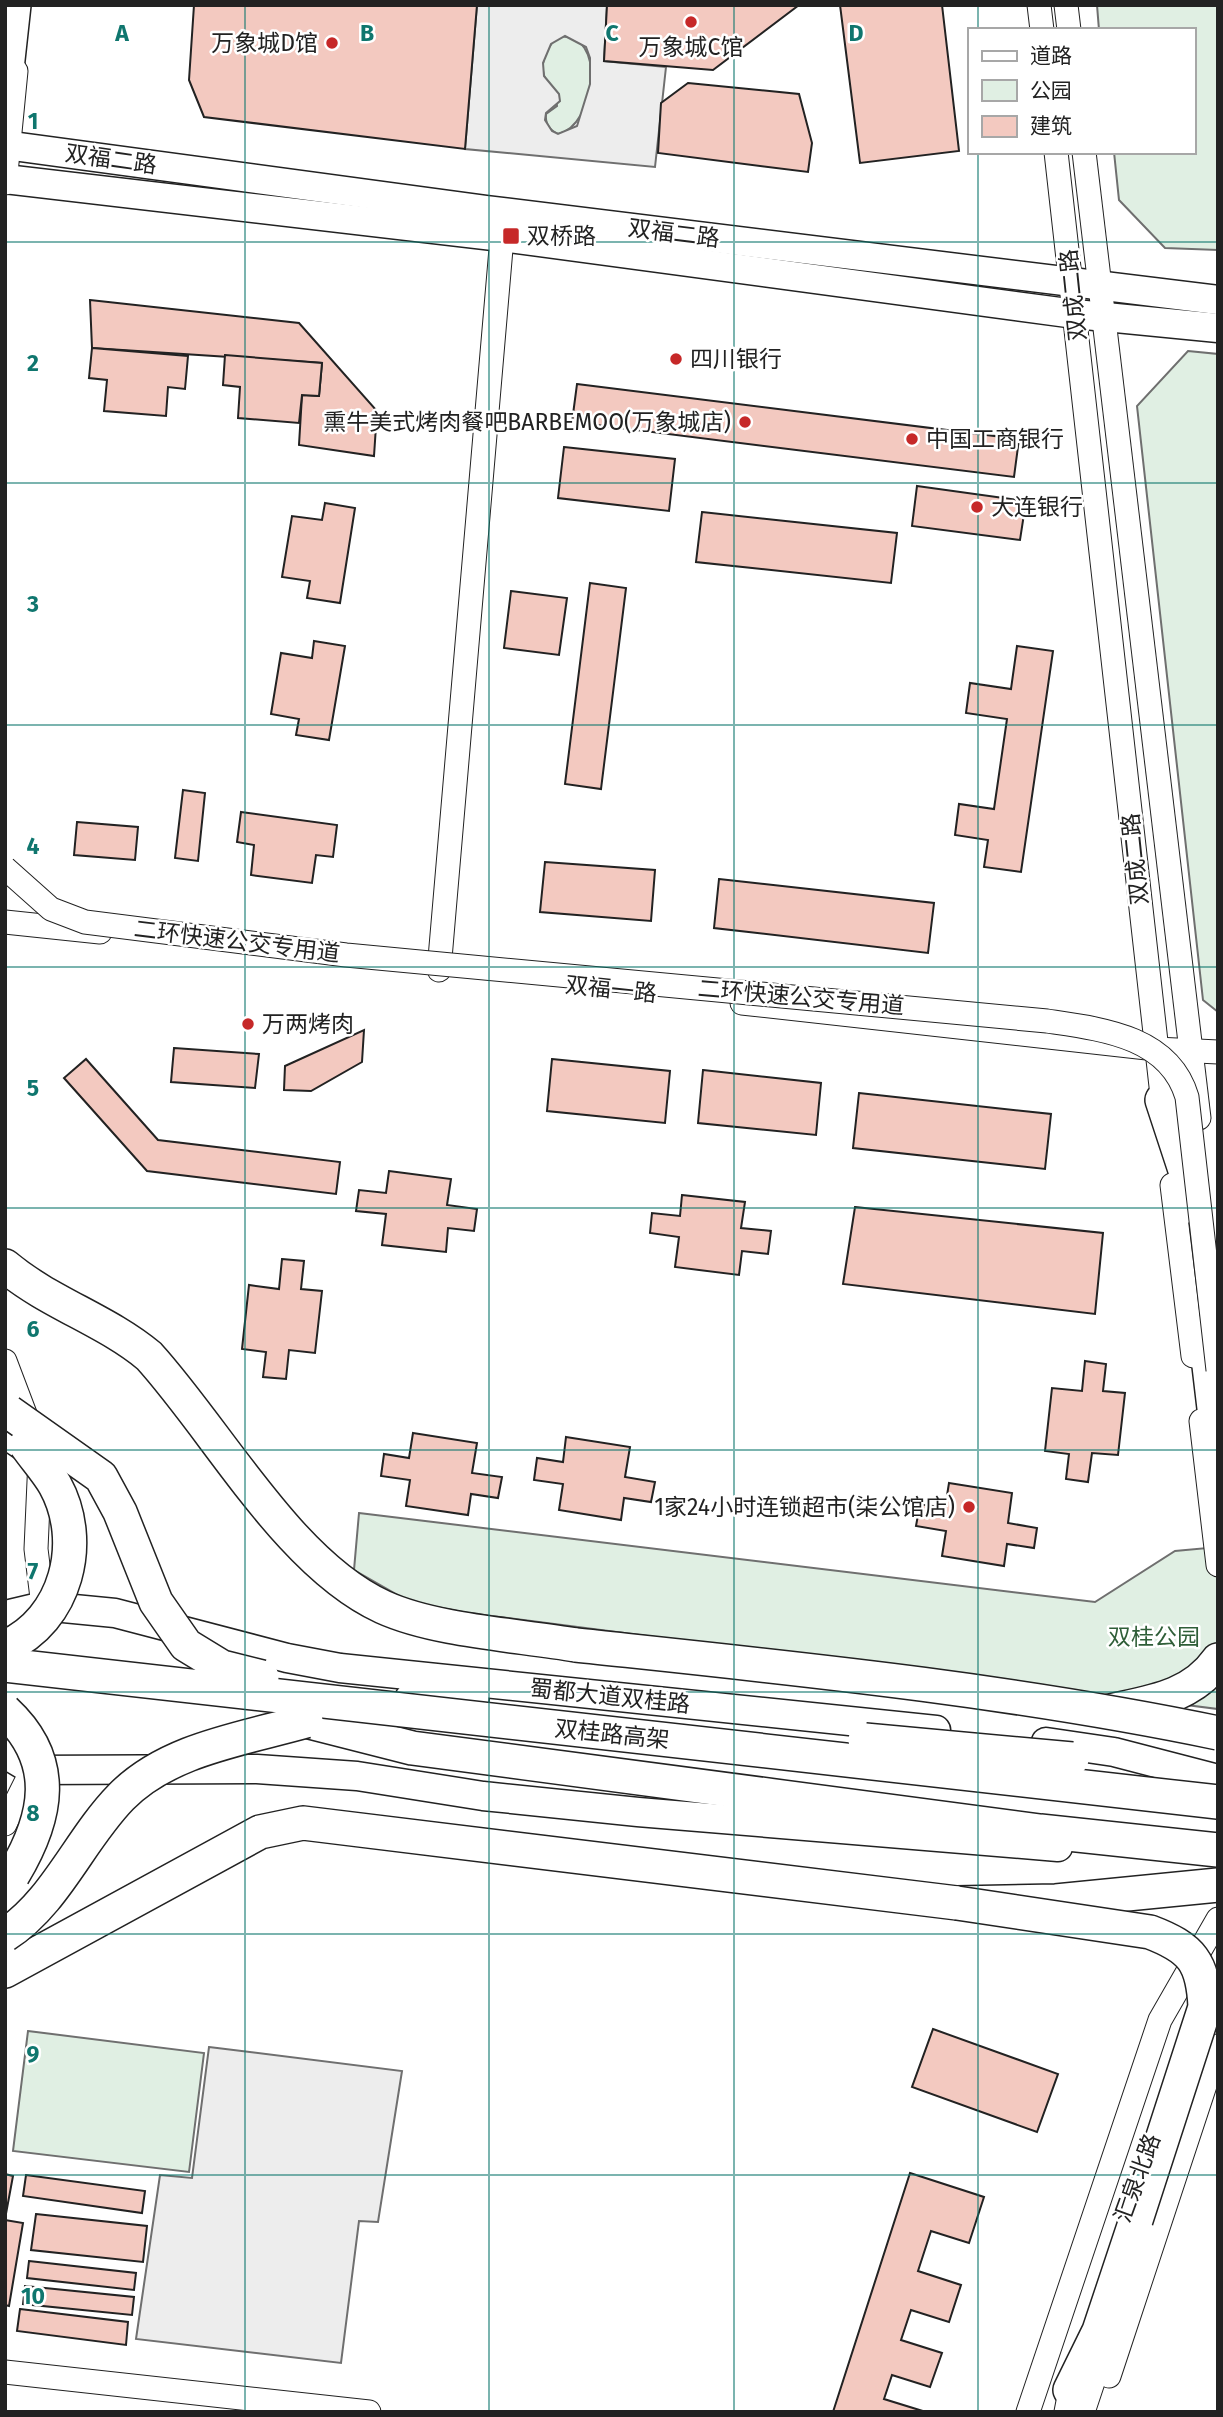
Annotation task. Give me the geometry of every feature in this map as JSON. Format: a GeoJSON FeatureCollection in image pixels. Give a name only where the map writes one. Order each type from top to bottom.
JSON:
{"type":"FeatureCollection","features":[{"type":"Feature","properties":{"kind":"highway"},"geometry":{"type":"LineString","coordinates":[[5,88],[14,5]]}},
{"type":"Feature","properties":{"kind":"highway"},"geometry":{"type":"LineString","coordinates":[[1162,1100],[1185,1170],[1218,1442]]}},
{"type":"Feature","properties":{"kind":"highway"},"geometry":{"type":"LineString","coordinates":[[5,1266],[39,1290],[134,1344],[149,1356],[274,1513],[310,1552],[346,1583],[383,1607],[422,1620],[576,1645],[866,1676],[1110,1710],[1218,1733]]}},
{"type":"Feature","properties":{"kind":"highway"},"geometry":{"type":"LineString","coordinates":[[5,1647],[19,1641],[54,1603],[72,1554],[69,1523],[55,1485],[6,1415]]}},
{"type":"Feature","properties":{"kind":"highway"},"geometry":{"type":"LineString","coordinates":[[6,1415],[101,1477],[120,1512],[150,1590],[170,1625],[187,1645],[222,1667],[309,1707],[412,1748],[1040,1831],[1218,1851]]}},
{"type":"Feature","properties":{"kind":"highway"},"geometry":{"type":"LineString","coordinates":[[1110,1710],[1180,1693],[1199,1681],[1218,1660]]}},
{"type":"Feature","properties":{"kind":"highway","name":"双桂路高架"},"geometry":{"type":"LineString","coordinates":[[5,1665],[309,1707],[1218,1824]]}},
{"type":"Feature","properties":{"kind":"highway"},"geometry":{"type":"LineString","coordinates":[[222,1667],[317,1690],[472,1699],[564,1713],[1072,1759]]}},
{"type":"Feature","properties":{"kind":"highway","name":"双桂路高架"},"geometry":{"type":"LineString","coordinates":[[5,1687],[309,1707],[1218,1802]]}},
{"type":"Feature","properties":{"kind":"highway"},"geometry":{"type":"LineString","coordinates":[[5,1935],[23,1924],[51,1891],[81,1846],[121,1797],[156,1768],[309,1707],[472,1699]]}},
{"type":"Feature","properties":{"kind":"highway"},"geometry":{"type":"LineString","coordinates":[[5,1711],[18,1723],[39,1755],[42,1781],[40,1816],[31,1846],[5,1883]]}},
{"type":"Feature","properties":{"kind":"highway"},"geometry":{"type":"LineString","coordinates":[[5,1971],[260,1832],[303,1823],[957,1903],[1150,1932],[1173,1940],[1188,1951],[1203,1977],[1205,2007],[1073,2404]]}},
{"type":"Feature","properties":{"kind":"highway"},"geometry":{"type":"LineString","coordinates":[[957,1903],[1056,1901],[1218,1885]]}},
{"type":"Feature","properties":{"kind":"main road","name":"双福二路"},"geometry":{"type":"LineString","coordinates":[[7,145],[1072,284],[1218,300]]}},
{"type":"Feature","properties":{"kind":"main road","name":"双福二路"},"geometry":{"type":"LineString","coordinates":[[5,180],[502,237],[1075,314],[1218,328]]}},
{"type":"Feature","properties":{"kind":"main road","name":"蜀都大道双桂路"},"geometry":{"type":"LineString","coordinates":[[5,1615],[43,1606],[115,1613],[265,1652],[340,1668],[1043,1742],[1114,1752],[1218,1779]]}},
{"type":"Feature","properties":{"kind":"main road"},"geometry":{"type":"LineString","coordinates":[[247,1769],[265,1652]]}},
{"type":"Feature","properties":{"kind":"main road"},"geometry":{"type":"LineString","coordinates":[[5,1754],[32,1770],[247,1769],[357,1776],[483,1796],[1038,1847],[1218,1851]]}},
{"type":"Feature","properties":{"kind":"main road"},"geometry":{"type":"LineString","coordinates":[[1072,1759],[1218,1779]]}},
{"type":"Feature","properties":{"kind":"street"},"geometry":{"type":"LineString","coordinates":[[5,180],[22,5]]}},
{"type":"Feature","properties":{"kind":"street"},"geometry":{"type":"LineString","coordinates":[[1039,5],[1042,28]]}},
{"type":"Feature","properties":{"kind":"street"},"geometry":{"type":"LineString","coordinates":[[1066,5],[1069,28]]}},
{"type":"Feature","properties":{"kind":"street","name":"双成二路"},"geometry":{"type":"LineString","coordinates":[[1056,154],[1156,1049],[1218,1565]]}},
{"type":"Feature","properties":{"kind":"street","name":"双成二路"},"geometry":{"type":"LineString","coordinates":[[1084,154],[1218,1277]]}},
{"type":"Feature","properties":{"kind":"street"},"geometry":{"type":"LineString","coordinates":[[439,970],[502,237]]}},
{"type":"Feature","properties":{"kind":"street","name":"二环快速公交专用道"},"geometry":{"type":"LineString","coordinates":[[5,868],[51,909],[85,922],[346,955],[1047,1020],[1115,1034],[1140,1044],[1175,1067],[1187,1097],[1218,1370]]}},
{"type":"Feature","properties":{"kind":"street","name":"双福一路"},"geometry":{"type":"LineString","coordinates":[[5,922],[1156,1049],[1218,1052]]}},
{"type":"Feature","properties":{"kind":"street"},"geometry":{"type":"LineString","coordinates":[[5,1361],[40,1456],[36,1549],[43,1606]]}},
{"type":"Feature","properties":{"kind":"street"},"geometry":{"type":"LineString","coordinates":[[5,1824],[32,1770]]}},
{"type":"Feature","properties":{"kind":"street"},"geometry":{"type":"LineString","coordinates":[[1028,2412],[1160,2020],[1218,1919]]}},
{"type":"Feature","properties":{"kind":"street","name":"汇泉北路"},"geometry":{"type":"LineString","coordinates":[[1073,2404],[1078,2345],[1218,1946]]}},
{"type":"Feature","properties":{"kind":"street"},"geometry":{"type":"LineString","coordinates":[[1073,2404],[1218,1992]]}},
{"type":"Feature","properties":{"kind":"street","name":"汇泉北路"},"geometry":{"type":"LineString","coordinates":[[1097,2412],[1218,2046]]}},
{"type":"Feature","properties":{"kind":"street"},"geometry":{"type":"LineString","coordinates":[[5,2372],[369,2412]]}},
{"type":"Feature","properties":{"kind":"street"},"geometry":{"type":"LineString","coordinates":[[5,2384],[285,2412]]}},
{"type":"Feature","properties":{"kind":"green space"},"geometry":{"type":"Polygon","coordinates":[[[1097,5],[1218,5],[1218,250],[1165,248],[1119,200],[1114,154],[1195,154],[1195,28],[1099,28],[1097,5]]]}},
{"type":"Feature","properties":{"kind":"green space"},"geometry":{"type":"Polygon","coordinates":[[[558,37],[574,39],[584,48],[590,63],[591,80],[588,98],[581,114],[571,127],[558,134],[550,128],[546,120],[546,114],[557,106],[555,90],[545,78],[543,64],[548,50],[558,37]]]}},
{"type":"Feature","properties":{"kind":"green space"},"geometry":{"type":"Polygon","coordinates":[[[1188,351],[1218,354],[1218,1012],[1203,1000],[1137,406],[1188,351]]]}},
{"type":"Feature","properties":{"kind":"green space","name":"双桂公园"},"geometry":{"type":"Polygon","coordinates":[[[359,1513],[1095,1602],[1175,1551],[1218,1547],[1218,1709],[468,1613],[410,1602],[354,1570],[359,1513]]]}},
{"type":"Feature","properties":{"kind":"green space"},"geometry":{"type":"Polygon","coordinates":[[[28,2031],[204,2053],[189,2172],[13,2151],[28,2031]]]}},
{"type":"Feature","properties":{"kind":"shaded area"},"geometry":{"type":"Polygon","coordinates":[[[477,5],[607,5],[604,61],[666,67],[655,167],[465,149],[477,5]],[[565,36],[551,44],[543,63],[544,76],[559,94],[560,101],[546,113],[545,120],[552,131],[558,134],[577,126],[590,84],[590,58],[586,47],[565,36]]]}},
{"type":"Feature","properties":{"kind":"shaded area"},"geometry":{"type":"Polygon","coordinates":[[[209,2047],[402,2071],[378,2222],[359,2221],[341,2363],[136,2339],[160,2175],[192,2178],[209,2047]]]}},
{"type":"Feature","properties":{"kind":"building","name":"万象城D馆"},"geometry":{"type":"Polygon","coordinates":[[[194,5],[477,5],[465,149],[204,117],[189,80],[194,5]]]}},
{"type":"Feature","properties":{"kind":"building","name":"万象城C馆"},"geometry":{"type":"Polygon","coordinates":[[[607,5],[799,5],[713,70],[604,61],[607,5]]]}},
{"type":"Feature","properties":{"kind":"building"},"geometry":{"type":"Polygon","coordinates":[[[840,5],[942,5],[959,151],[860,163],[840,5]]]}},
{"type":"Feature","properties":{"kind":"building"},"geometry":{"type":"Polygon","coordinates":[[[688,83],[799,94],[812,143],[808,172],[658,153],[661,103],[688,83]]]}},
{"type":"Feature","properties":{"kind":"building"},"geometry":{"type":"Polygon","coordinates":[[[90,300],[299,323],[377,411],[374,456],[299,445],[302,395],[319,396],[322,363],[92,348],[90,300]]]}},
{"type":"Feature","properties":{"kind":"building"},"geometry":{"type":"Polygon","coordinates":[[[92,348],[188,356],[185,389],[168,387],[166,416],[104,411],[107,380],[89,378],[92,348]]]}},
{"type":"Feature","properties":{"kind":"building"},"geometry":{"type":"Polygon","coordinates":[[[225,355],[322,363],[319,396],[302,395],[299,423],[238,418],[240,387],[223,385],[225,355]]]}},
{"type":"Feature","properties":{"kind":"building"},"geometry":{"type":"Polygon","coordinates":[[[577,384],[1019,439],[1014,477],[572,422],[577,384]]]}},
{"type":"Feature","properties":{"kind":"building"},"geometry":{"type":"Polygon","coordinates":[[[564,447],[675,459],[669,511],[558,498],[564,447]]]}},
{"type":"Feature","properties":{"kind":"building"},"geometry":{"type":"Polygon","coordinates":[[[917,486],[1026,501],[1020,540],[912,526],[917,486]]]}},
{"type":"Feature","properties":{"kind":"building"},"geometry":{"type":"Polygon","coordinates":[[[325,503],[355,508],[340,603],[307,598],[310,581],[282,577],[292,516],[322,520],[325,503]]]}},
{"type":"Feature","properties":{"kind":"building"},"geometry":{"type":"Polygon","coordinates":[[[702,512],[897,533],[891,583],[696,562],[702,512]]]}},
{"type":"Feature","properties":{"kind":"building"},"geometry":{"type":"Polygon","coordinates":[[[590,583],[626,588],[601,789],[565,784],[590,583]]]}},
{"type":"Feature","properties":{"kind":"building"},"geometry":{"type":"Polygon","coordinates":[[[511,591],[567,598],[559,655],[504,648],[511,591]]]}},
{"type":"Feature","properties":{"kind":"building"},"geometry":{"type":"Polygon","coordinates":[[[314,641],[345,646],[329,740],[296,735],[299,719],[271,714],[281,653],[312,658],[314,641]]]}},
{"type":"Feature","properties":{"kind":"building"},"geometry":{"type":"Polygon","coordinates":[[[1017,646],[1053,651],[1021,872],[984,867],[988,840],[955,835],[959,804],[994,809],[1007,719],[966,713],[970,683],[1011,689],[1017,646]]]}},
{"type":"Feature","properties":{"kind":"building"},"geometry":{"type":"Polygon","coordinates":[[[183,790],[205,793],[198,861],[175,858],[183,790]]]}},
{"type":"Feature","properties":{"kind":"building"},"geometry":{"type":"Polygon","coordinates":[[[241,812],[337,825],[333,857],[316,855],[312,883],[251,875],[254,845],[237,842],[241,812]]]}},
{"type":"Feature","properties":{"kind":"building"},"geometry":{"type":"Polygon","coordinates":[[[77,822],[138,827],[135,860],[74,855],[77,822]]]}},
{"type":"Feature","properties":{"kind":"building"},"geometry":{"type":"Polygon","coordinates":[[[545,862],[655,870],[651,921],[540,912],[545,862]]]}},
{"type":"Feature","properties":{"kind":"building"},"geometry":{"type":"Polygon","coordinates":[[[719,879],[934,903],[928,953],[714,928],[719,879]]]}},
{"type":"Feature","properties":{"kind":"building"},"geometry":{"type":"Polygon","coordinates":[[[364,1030],[362,1062],[311,1091],[284,1090],[285,1066],[364,1030]]]}},
{"type":"Feature","properties":{"kind":"building"},"geometry":{"type":"Polygon","coordinates":[[[174,1048],[259,1054],[255,1088],[171,1082],[174,1048]]]}},
{"type":"Feature","properties":{"kind":"building"},"geometry":{"type":"Polygon","coordinates":[[[86,1059],[158,1140],[340,1162],[336,1194],[147,1171],[64,1078],[86,1059]]]}},
{"type":"Feature","properties":{"kind":"building"},"geometry":{"type":"Polygon","coordinates":[[[552,1059],[670,1071],[665,1123],[547,1111],[552,1059]]]}},
{"type":"Feature","properties":{"kind":"building"},"geometry":{"type":"Polygon","coordinates":[[[703,1070],[821,1083],[816,1135],[698,1123],[703,1070]]]}},
{"type":"Feature","properties":{"kind":"building"},"geometry":{"type":"Polygon","coordinates":[[[859,1093],[1051,1114],[1045,1169],[853,1148],[859,1093]]]}},
{"type":"Feature","properties":{"kind":"building"},"geometry":{"type":"Polygon","coordinates":[[[389,1171],[451,1179],[447,1205],[477,1209],[474,1231],[448,1228],[446,1252],[382,1245],[386,1214],[356,1211],[359,1190],[386,1193],[389,1171]]]}},
{"type":"Feature","properties":{"kind":"building"},"geometry":{"type":"Polygon","coordinates":[[[682,1195],[745,1202],[741,1228],[771,1231],[768,1254],[742,1251],[739,1275],[675,1267],[679,1237],[650,1233],[652,1213],[680,1216],[682,1195]]]}},
{"type":"Feature","properties":{"kind":"building"},"geometry":{"type":"Polygon","coordinates":[[[855,1207],[1103,1233],[1095,1314],[843,1284],[855,1207]]]}},
{"type":"Feature","properties":{"kind":"building"},"geometry":{"type":"Polygon","coordinates":[[[282,1259],[304,1261],[301,1289],[322,1291],[315,1353],[289,1350],[286,1379],[263,1377],[266,1352],[242,1349],[249,1285],[279,1289],[282,1259]]]}},
{"type":"Feature","properties":{"kind":"building"},"geometry":{"type":"Polygon","coordinates":[[[1085,1361],[1106,1364],[1103,1391],[1125,1393],[1118,1455],[1092,1453],[1088,1482],[1066,1479],[1069,1454],[1045,1451],[1052,1388],[1082,1391],[1085,1361]]]}},
{"type":"Feature","properties":{"kind":"building"},"geometry":{"type":"Polygon","coordinates":[[[413,1433],[477,1443],[472,1473],[502,1477],[498,1498],[471,1494],[468,1515],[406,1506],[410,1480],[381,1476],[384,1454],[409,1458],[413,1433]]]}},
{"type":"Feature","properties":{"kind":"building"},"geometry":{"type":"Polygon","coordinates":[[[566,1437],[630,1447],[625,1477],[655,1482],[651,1502],[624,1498],[621,1520],[559,1510],[563,1484],[534,1480],[537,1458],[563,1462],[566,1437]]]}},
{"type":"Feature","properties":{"kind":"building"},"geometry":{"type":"Polygon","coordinates":[[[949,1483],[1012,1493],[1008,1523],[1037,1528],[1034,1548],[1007,1544],[1004,1566],[942,1556],[946,1531],[916,1526],[920,1504],[945,1508],[949,1483]]]}},
{"type":"Feature","properties":{"kind":"building"},"geometry":{"type":"Polygon","coordinates":[[[933,2029],[1058,2074],[1037,2132],[912,2087],[933,2029]]]}},
{"type":"Feature","properties":{"kind":"building"},"geometry":{"type":"Polygon","coordinates":[[[910,2173],[984,2197],[969,2243],[931,2231],[918,2271],[961,2285],[949,2322],[911,2310],[901,2340],[942,2353],[930,2387],[892,2375],[884,2399],[926,2412],[833,2412],[910,2173]]]}},
{"type":"Feature","properties":{"kind":"building"},"geometry":{"type":"Polygon","coordinates":[[[5,2174],[13,2176],[5,2219],[5,2174]]]}},
{"type":"Feature","properties":{"kind":"building"},"geometry":{"type":"Polygon","coordinates":[[[26,2175],[145,2191],[142,2213],[23,2196],[26,2175]]]}},
{"type":"Feature","properties":{"kind":"building"},"geometry":{"type":"Polygon","coordinates":[[[36,2214],[147,2226],[143,2262],[31,2250],[36,2214]]]}},
{"type":"Feature","properties":{"kind":"building"},"geometry":{"type":"Polygon","coordinates":[[[5,2220],[23,2223],[9,2306],[5,2305],[5,2220]]]}},
{"type":"Feature","properties":{"kind":"building"},"geometry":{"type":"Polygon","coordinates":[[[29,2261],[136,2273],[134,2290],[27,2278],[29,2261]]]}},
{"type":"Feature","properties":{"kind":"building"},"geometry":{"type":"Polygon","coordinates":[[[25,2286],[134,2297],[132,2315],[23,2304],[25,2286]]]}},
{"type":"Feature","properties":{"kind":"building"},"geometry":{"type":"Polygon","coordinates":[[[20,2309],[128,2322],[126,2345],[17,2331],[20,2309]]]}},
{"type":"Feature","properties":{"kind":"place","name":"万象城C馆"},"geometry":{"type":"Point","coordinates":[691,22]}},
{"type":"Feature","properties":{"kind":"place","name":"万象城D馆"},"geometry":{"type":"Point","coordinates":[332,43]}},
{"type":"Feature","properties":{"kind":"place","name":"双桥路"},"geometry":{"type":"Point","coordinates":[511,236]}},
{"type":"Feature","properties":{"kind":"place","name":"四川银行"},"geometry":{"type":"Point","coordinates":[676,359]}},
{"type":"Feature","properties":{"kind":"place","name":"熏牛美式烤肉餐吧BARBEMOO(万象城店)"},"geometry":{"type":"Point","coordinates":[745,422]}},
{"type":"Feature","properties":{"kind":"place","name":"中国工商银行"},"geometry":{"type":"Point","coordinates":[912,439]}},
{"type":"Feature","properties":{"kind":"place","name":"大连银行"},"geometry":{"type":"Point","coordinates":[977,507]}},
{"type":"Feature","properties":{"kind":"place","name":"万两烤肉"},"geometry":{"type":"Point","coordinates":[248,1024]}},
{"type":"Feature","properties":{"kind":"place","name":"1家24小时连锁超市(柒公馆店)"},"geometry":{"type":"Point","coordinates":[969,1507]}}]}
